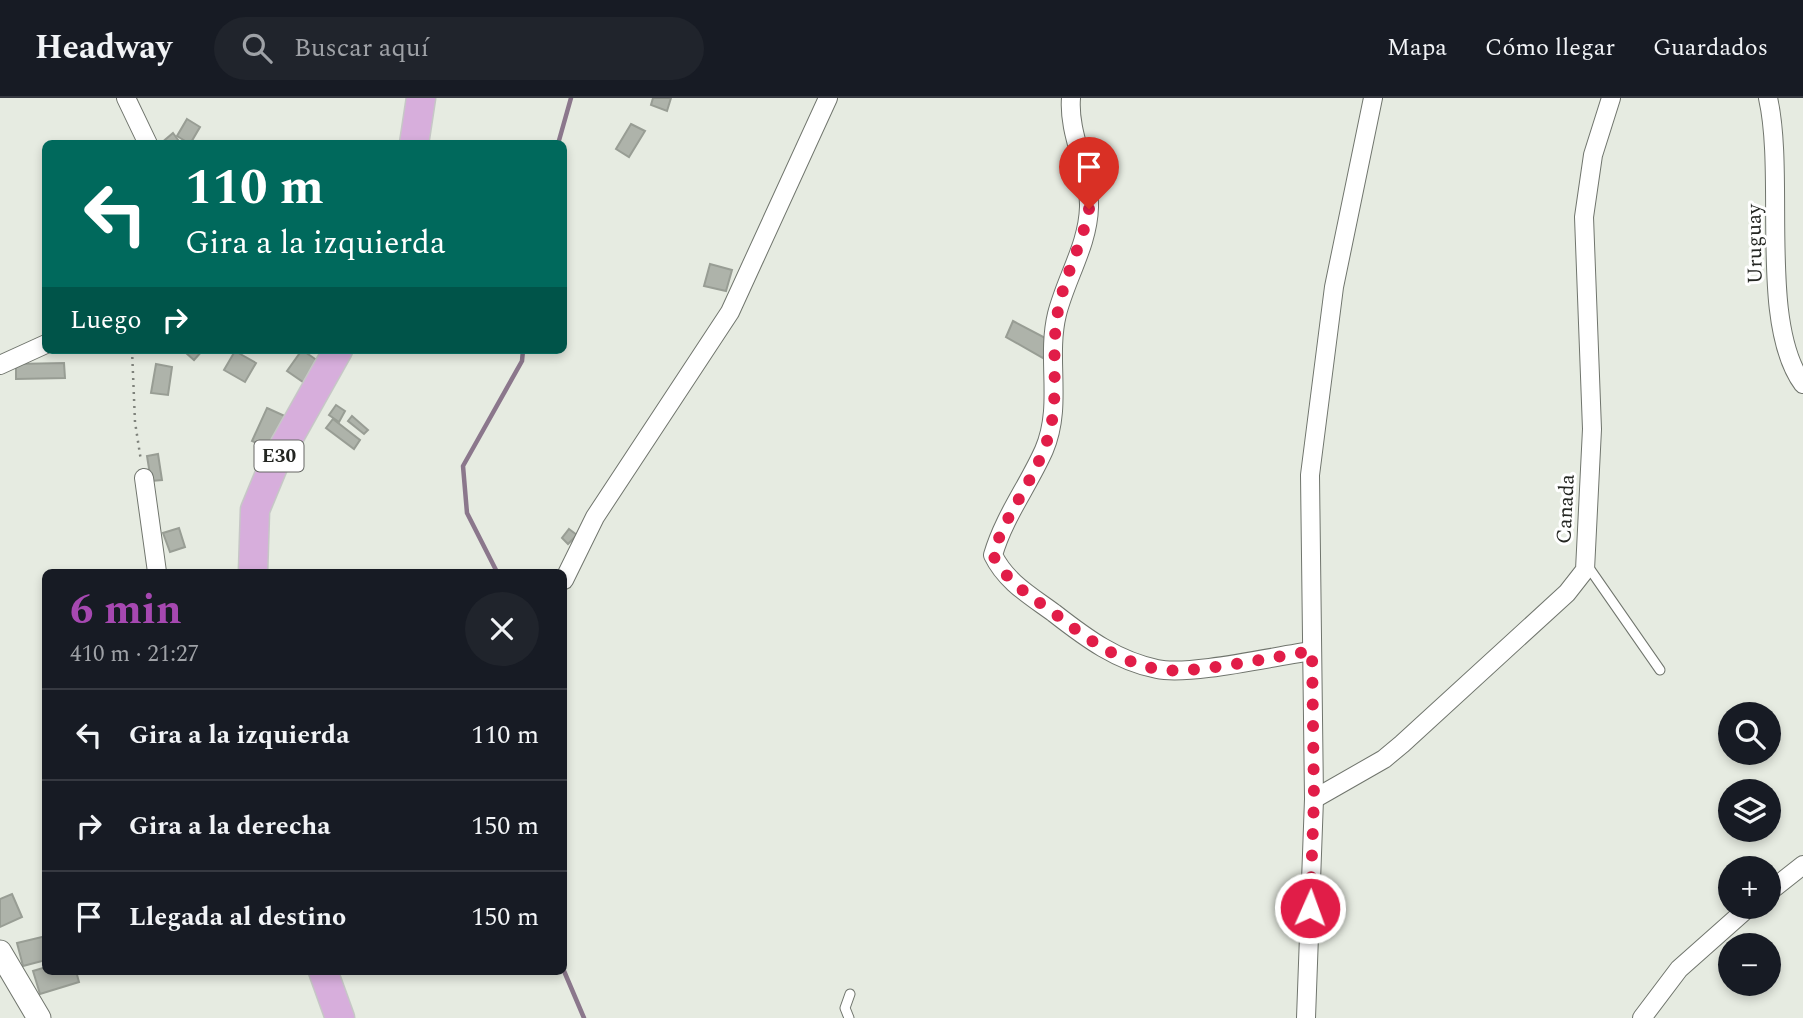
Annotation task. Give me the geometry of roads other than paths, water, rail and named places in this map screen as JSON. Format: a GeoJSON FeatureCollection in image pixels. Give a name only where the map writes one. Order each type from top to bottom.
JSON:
{"type":"FeatureCollection","features":[{"type":"Feature","properties":{"kind":"main road"},"geometry":{"type":"LineString","coordinates":[[415,140],[421,98]]}},
{"type":"Feature","properties":{"kind":"main road","name":"E30"},"geometry":{"type":"LineString","coordinates":[[253,569],[255,510],[274,464],[336,354]]}},
{"type":"Feature","properties":{"kind":"main road"},"geometry":{"type":"LineString","coordinates":[[324,975],[340,1018]]}},
{"type":"Feature","properties":{"kind":"street"},"geometry":{"type":"LineString","coordinates":[[126,98],[146,140]]}},
{"type":"Feature","properties":{"kind":"street"},"geometry":{"type":"LineString","coordinates":[[567,574],[594,517],[730,312],[828,98]]}},
{"type":"Feature","properties":{"kind":"street"},"geometry":{"type":"LineString","coordinates":[[1071,98],[1070,113],[1088,183],[1089,209],[1084,235],[1057,315],[1055,408],[1045,449],[999,536],[993,555],[1002,574],[1097,646],[1130,662],[1160,670],[1193,669],[1312,651]]}},
{"type":"Feature","properties":{"kind":"street"},"geometry":{"type":"LineString","coordinates":[[1306,1018],[1314,799],[1310,475],[1334,287],[1373,98]]}},
{"type":"Feature","properties":{"kind":"street","name":"Canada"},"geometry":{"type":"LineString","coordinates":[[1314,799],[1384,759],[1567,593],[1582,576],[1586,563],[1592,429],[1584,217],[1593,155],[1611,98]]}},
{"type":"Feature","properties":{"kind":"street","name":"Uruguay"},"geometry":{"type":"LineString","coordinates":[[1768,98],[1776,147],[1779,316],[1787,357],[1803,384]]}},
{"type":"Feature","properties":{"kind":"street"},"geometry":{"type":"LineString","coordinates":[[0,365],[42,346]]}},
{"type":"Feature","properties":{"kind":"street"},"geometry":{"type":"LineString","coordinates":[[144,478],[157,569]]}},
{"type":"Feature","properties":{"kind":"street"},"geometry":{"type":"LineString","coordinates":[[1781,882],[1803,865]]}},
{"type":"Feature","properties":{"kind":"street"},"geometry":{"type":"LineString","coordinates":[[1642,1018],[1679,969],[1735,919]]}},
{"type":"Feature","properties":{"kind":"street"},"geometry":{"type":"LineString","coordinates":[[2,961],[39,1018]]}},
{"type":"Feature","properties":{"kind":"lane"},"geometry":{"type":"LineString","coordinates":[[1586,563],[1660,670]]}},
{"type":"Feature","properties":{"kind":"lane"},"geometry":{"type":"LineString","coordinates":[[849,1018],[845,1008],[850,994]]}},
{"type":"Feature","properties":{"kind":"waterway"},"geometry":{"type":"LineString","coordinates":[[559,140],[571,98]]}},
{"type":"Feature","properties":{"kind":"waterway"},"geometry":{"type":"LineString","coordinates":[[495,569],[467,513],[463,466],[522,361],[523,354]]}},
{"type":"Feature","properties":{"kind":"waterway"},"geometry":{"type":"LineString","coordinates":[[566,975],[584,1018]]}}]}
